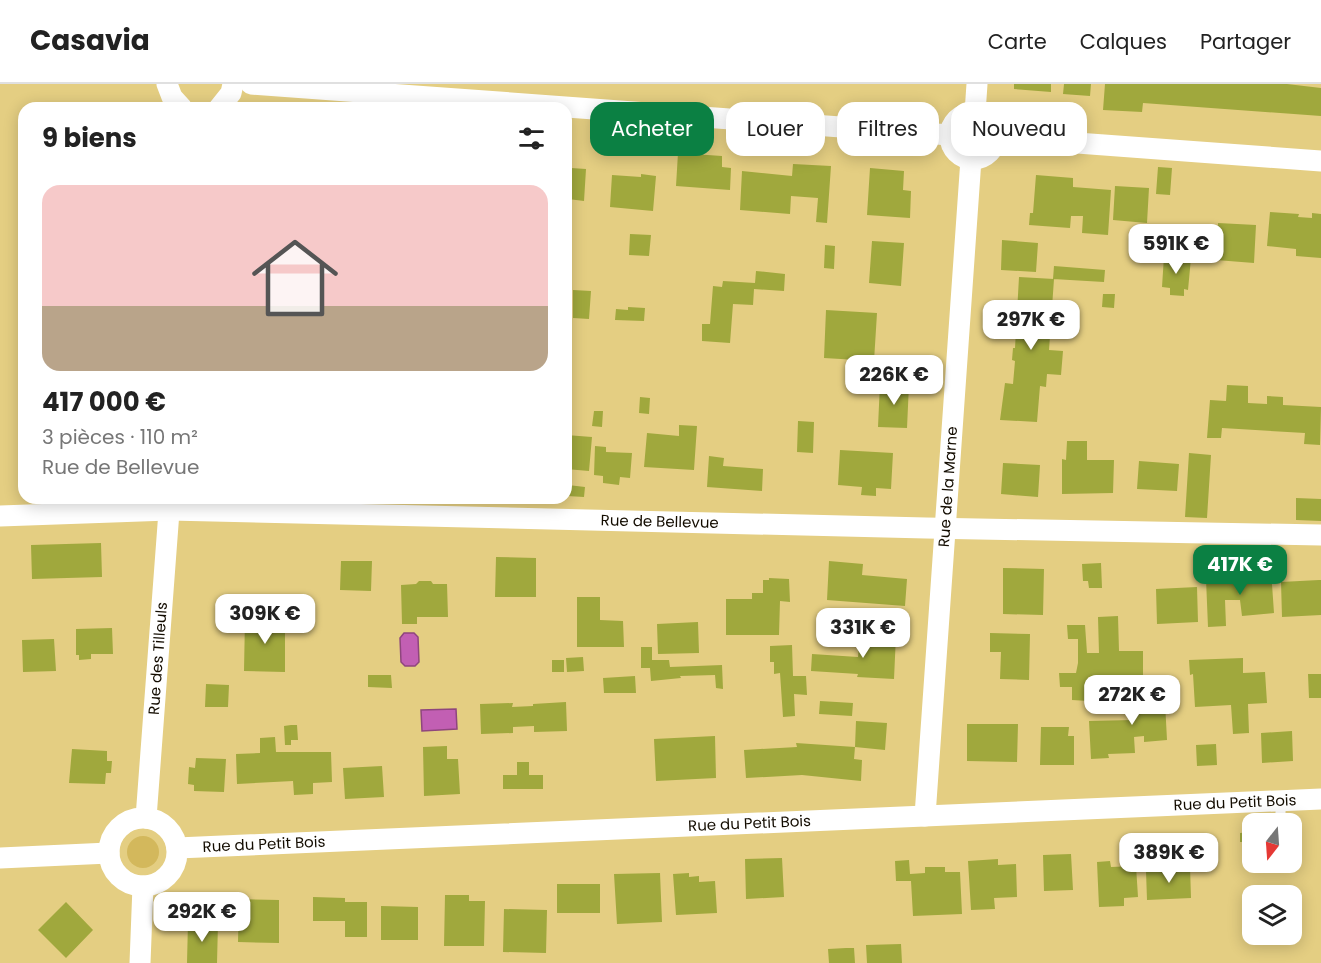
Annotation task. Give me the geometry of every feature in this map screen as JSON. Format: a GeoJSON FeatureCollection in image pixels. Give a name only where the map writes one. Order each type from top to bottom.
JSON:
{"type":"FeatureCollection","features":[{"type":"Feature","properties":{"kind":"street"},"geometry":{"type":"LineString","coordinates":[[167,84],[176,102]]}},
{"type":"Feature","properties":{"kind":"street"},"geometry":{"type":"LineString","coordinates":[[224,102],[231,93],[233,84]]}},
{"type":"Feature","properties":{"kind":"street"},"geometry":{"type":"LineString","coordinates":[[251,84],[498,102]]}},
{"type":"Feature","properties":{"kind":"street"},"geometry":{"type":"LineString","coordinates":[[976,102],[977,84]]}},
{"type":"Feature","properties":{"kind":"street"},"geometry":{"type":"LineString","coordinates":[[572,107],[950,135],[953,148],[964,157],[971,159],[982,156]]}},
{"type":"Feature","properties":{"kind":"street"},"geometry":{"type":"LineString","coordinates":[[1087,144],[1321,161]]}},
{"type":"Feature","properties":{"kind":"street","name":"Rue de la Marne"},"geometry":{"type":"LineString","coordinates":[[925,816],[971,159]]}},
{"type":"Feature","properties":{"kind":"street","name":"Rue de Bellevue"},"geometry":{"type":"LineString","coordinates":[[0,516],[169,504],[946,529],[1321,535]]}},
{"type":"Feature","properties":{"kind":"street","name":"Rue des Tilleuls"},"geometry":{"type":"LineString","coordinates":[[146,818],[169,504]]}},
{"type":"Feature","properties":{"kind":"street","name":"Rue du Petit Bois"},"geometry":{"type":"LineString","coordinates":[[177,848],[1321,799]]}},
{"type":"Feature","properties":{"kind":"street"},"geometry":{"type":"LineString","coordinates":[[146,818],[157,821],[167,828],[174,837],[177,848],[172,870],[164,879],[143,886],[132,885],[123,880],[116,873],[109,853],[110,842],[116,831],[134,819],[146,818]]}},
{"type":"Feature","properties":{"kind":"street"},"geometry":{"type":"LineString","coordinates":[[0,858],[109,853]]}},
{"type":"Feature","properties":{"kind":"street"},"geometry":{"type":"LineString","coordinates":[[140,963],[143,886]]}},
{"type":"Feature","properties":{"kind":"lane"},"geometry":{"type":"LineString","coordinates":[[1280,813],[1281,801]]}},
{"type":"Feature","properties":{"kind":"shaded area"},"geometry":{"type":"Polygon","coordinates":[[[404,633],[414,633],[418,637],[419,662],[415,666],[405,666],[401,662],[400,638],[404,633]]]}},
{"type":"Feature","properties":{"kind":"shaded area"},"geometry":{"type":"Polygon","coordinates":[[[456,709],[457,729],[422,731],[421,710],[456,709]]]}},
{"type":"Feature","properties":{"kind":"shaded area"},"geometry":{"type":"Polygon","coordinates":[[[143,836],[154,841],[159,852],[154,863],[143,868],[132,863],[127,852],[132,841],[143,836]]]}},
{"type":"Feature","properties":{"kind":"building"},"geometry":{"type":"Polygon","coordinates":[[[1014,84],[1051,84],[1051,92],[1014,89],[1014,84]]]}},
{"type":"Feature","properties":{"kind":"building"},"geometry":{"type":"Polygon","coordinates":[[[1064,84],[1091,84],[1090,96],[1063,94],[1064,84]]]}},
{"type":"Feature","properties":{"kind":"building"},"geometry":{"type":"Polygon","coordinates":[[[1105,84],[1287,84],[1321,88],[1321,116],[1143,103],[1142,112],[1103,110],[1105,84]]]}},
{"type":"Feature","properties":{"kind":"building"},"geometry":{"type":"Polygon","coordinates":[[[678,156],[722,156],[722,167],[731,168],[730,190],[676,186],[678,156]]]}},
{"type":"Feature","properties":{"kind":"building"},"geometry":{"type":"Polygon","coordinates":[[[793,164],[831,166],[827,223],[816,222],[818,198],[791,196],[790,214],[740,210],[742,171],[792,176],[793,164]]]}},
{"type":"Feature","properties":{"kind":"building"},"geometry":{"type":"Polygon","coordinates":[[[1158,167],[1172,168],[1170,195],[1156,194],[1158,167]]]}},
{"type":"Feature","properties":{"kind":"building"},"geometry":{"type":"Polygon","coordinates":[[[572,168],[586,169],[584,201],[572,200],[572,168]]]}},
{"type":"Feature","properties":{"kind":"building"},"geometry":{"type":"Polygon","coordinates":[[[870,168],[904,171],[903,190],[911,191],[910,218],[867,215],[870,168]]]}},
{"type":"Feature","properties":{"kind":"building"},"geometry":{"type":"Polygon","coordinates":[[[641,174],[656,176],[653,211],[610,207],[612,175],[641,177],[641,174]]]}},
{"type":"Feature","properties":{"kind":"building"},"geometry":{"type":"Polygon","coordinates":[[[1036,175],[1073,178],[1073,187],[1111,190],[1108,235],[1082,233],[1083,216],[1071,216],[1070,228],[1029,225],[1030,213],[1033,213],[1036,175]]]}},
{"type":"Feature","properties":{"kind":"building"},"geometry":{"type":"Polygon","coordinates":[[[1115,186],[1149,188],[1147,223],[1113,220],[1115,186]]]}},
{"type":"Feature","properties":{"kind":"building"},"geometry":{"type":"Polygon","coordinates":[[[1270,212],[1299,214],[1298,217],[1312,218],[1312,213],[1321,214],[1321,258],[1296,256],[1296,249],[1267,246],[1270,212]]]}},
{"type":"Feature","properties":{"kind":"building"},"geometry":{"type":"Polygon","coordinates":[[[1218,223],[1256,225],[1254,263],[1216,260],[1218,223]]]}},
{"type":"Feature","properties":{"kind":"building"},"geometry":{"type":"Polygon","coordinates":[[[630,234],[651,235],[649,256],[629,255],[630,234]]]}},
{"type":"Feature","properties":{"kind":"building"},"geometry":{"type":"Polygon","coordinates":[[[1002,240],[1038,243],[1036,272],[1001,270],[1002,240]]]}},
{"type":"Feature","properties":{"kind":"building"},"geometry":{"type":"Polygon","coordinates":[[[872,241],[904,243],[901,286],[869,283],[872,241]]]}},
{"type":"Feature","properties":{"kind":"building"},"geometry":{"type":"Polygon","coordinates":[[[825,245],[835,246],[834,269],[824,268],[825,245]]]}},
{"type":"Feature","properties":{"kind":"building"},"geometry":{"type":"Polygon","coordinates":[[[1164,256],[1191,258],[1188,290],[1184,289],[1184,296],[1170,295],[1170,288],[1162,287],[1164,256]]]}},
{"type":"Feature","properties":{"kind":"building"},"geometry":{"type":"Polygon","coordinates":[[[1054,266],[1105,270],[1104,282],[1053,279],[1054,266]]]}},
{"type":"Feature","properties":{"kind":"building"},"geometry":{"type":"Polygon","coordinates":[[[756,271],[785,274],[784,291],[754,289],[753,305],[733,304],[730,343],[702,341],[702,324],[710,324],[713,286],[722,287],[723,281],[755,283],[756,271]]]}},
{"type":"Feature","properties":{"kind":"building"},"geometry":{"type":"Polygon","coordinates":[[[1019,277],[1054,279],[1049,350],[1063,351],[1061,375],[1047,374],[1046,387],[1040,386],[1037,422],[1000,420],[1005,383],[1013,384],[1015,361],[1012,360],[1013,348],[1015,348],[1019,277]]]}},
{"type":"Feature","properties":{"kind":"building"},"geometry":{"type":"Polygon","coordinates":[[[573,290],[591,291],[589,319],[573,318],[573,290]]]}},
{"type":"Feature","properties":{"kind":"building"},"geometry":{"type":"Polygon","coordinates":[[[1103,294],[1115,294],[1114,308],[1102,307],[1103,294]]]}},
{"type":"Feature","properties":{"kind":"building"},"geometry":{"type":"Polygon","coordinates":[[[628,307],[645,308],[644,321],[615,320],[616,309],[628,310],[628,307]]]}},
{"type":"Feature","properties":{"kind":"building"},"geometry":{"type":"Polygon","coordinates":[[[826,310],[877,313],[874,361],[824,358],[826,310]]]}},
{"type":"Feature","properties":{"kind":"building"},"geometry":{"type":"Polygon","coordinates":[[[880,383],[909,384],[907,428],[878,427],[880,383]]]}},
{"type":"Feature","properties":{"kind":"building"},"geometry":{"type":"Polygon","coordinates":[[[1227,385],[1248,386],[1248,403],[1267,404],[1267,396],[1283,397],[1283,405],[1321,407],[1320,445],[1304,444],[1305,433],[1222,428],[1221,438],[1207,438],[1210,400],[1226,401],[1227,385]]]}},
{"type":"Feature","properties":{"kind":"building"},"geometry":{"type":"Polygon","coordinates":[[[640,397],[650,398],[649,414],[639,413],[640,397]]]}},
{"type":"Feature","properties":{"kind":"building"},"geometry":{"type":"Polygon","coordinates":[[[594,411],[603,411],[602,427],[592,426],[594,411]]]}},
{"type":"Feature","properties":{"kind":"building"},"geometry":{"type":"Polygon","coordinates":[[[798,421],[814,422],[813,453],[797,452],[798,421]]]}},
{"type":"Feature","properties":{"kind":"building"},"geometry":{"type":"Polygon","coordinates":[[[679,425],[697,426],[694,470],[644,467],[647,433],[679,436],[679,425]]]}},
{"type":"Feature","properties":{"kind":"building"},"geometry":{"type":"Polygon","coordinates":[[[572,435],[592,437],[589,471],[572,470],[572,435]]]}},
{"type":"Feature","properties":{"kind":"building"},"geometry":{"type":"Polygon","coordinates":[[[1067,441],[1087,441],[1087,460],[1114,460],[1113,493],[1062,494],[1062,459],[1066,460],[1067,441]]]}},
{"type":"Feature","properties":{"kind":"building"},"geometry":{"type":"Polygon","coordinates":[[[595,446],[606,447],[606,452],[632,453],[630,478],[620,477],[619,485],[603,483],[603,476],[594,475],[595,446]]]}},
{"type":"Feature","properties":{"kind":"building"},"geometry":{"type":"Polygon","coordinates":[[[840,450],[893,453],[891,489],[876,488],[876,496],[861,495],[862,487],[838,485],[840,450]]]}},
{"type":"Feature","properties":{"kind":"building"},"geometry":{"type":"Polygon","coordinates":[[[1189,453],[1211,455],[1207,518],[1185,517],[1189,453]]]}},
{"type":"Feature","properties":{"kind":"building"},"geometry":{"type":"Polygon","coordinates":[[[709,456],[724,458],[723,466],[763,469],[762,491],[707,487],[709,456]]]}},
{"type":"Feature","properties":{"kind":"building"},"geometry":{"type":"Polygon","coordinates":[[[1139,461],[1179,464],[1177,491],[1137,489],[1139,461]]]}},
{"type":"Feature","properties":{"kind":"building"},"geometry":{"type":"Polygon","coordinates":[[[1003,463],[1040,465],[1038,497],[1001,494],[1003,463]]]}},
{"type":"Feature","properties":{"kind":"building"},"geometry":{"type":"Polygon","coordinates":[[[572,485],[585,487],[584,497],[572,496],[572,485]]]}},
{"type":"Feature","properties":{"kind":"building"},"geometry":{"type":"Polygon","coordinates":[[[1296,498],[1321,499],[1321,521],[1296,520],[1296,498]]]}},
{"type":"Feature","properties":{"kind":"building"},"geometry":{"type":"Polygon","coordinates":[[[101,543],[102,577],[32,579],[31,545],[101,543]]]}},
{"type":"Feature","properties":{"kind":"building"},"geometry":{"type":"Polygon","coordinates":[[[496,557],[536,558],[536,597],[495,597],[496,557]]]}},
{"type":"Feature","properties":{"kind":"building"},"geometry":{"type":"Polygon","coordinates":[[[341,561],[372,561],[371,591],[340,590],[341,561]]]}},
{"type":"Feature","properties":{"kind":"building"},"geometry":{"type":"Polygon","coordinates":[[[829,561],[863,564],[862,575],[907,579],[905,606],[827,600],[829,561]]]}},
{"type":"Feature","properties":{"kind":"building"},"geometry":{"type":"Polygon","coordinates":[[[1101,563],[1102,588],[1089,588],[1088,581],[1083,581],[1082,564],[1101,563]]]}},
{"type":"Feature","properties":{"kind":"building"},"geometry":{"type":"Polygon","coordinates":[[[1003,568],[1044,569],[1043,615],[1003,614],[1003,568]]]}},
{"type":"Feature","properties":{"kind":"building"},"geometry":{"type":"Polygon","coordinates":[[[1271,570],[1274,613],[1242,616],[1240,600],[1225,600],[1226,626],[1208,627],[1206,579],[1238,577],[1238,573],[1271,570]]]}},
{"type":"Feature","properties":{"kind":"building"},"geometry":{"type":"Polygon","coordinates":[[[769,578],[789,579],[790,602],[780,601],[779,635],[726,635],[726,599],[752,599],[752,593],[763,593],[763,580],[769,580],[769,578]]]}},
{"type":"Feature","properties":{"kind":"building"},"geometry":{"type":"Polygon","coordinates":[[[1321,580],[1321,615],[1282,617],[1281,582],[1321,580]]]}},
{"type":"Feature","properties":{"kind":"building"},"geometry":{"type":"Polygon","coordinates":[[[419,581],[447,584],[448,617],[417,617],[417,624],[402,624],[401,585],[416,584],[419,581]]]}},
{"type":"Feature","properties":{"kind":"building"},"geometry":{"type":"Polygon","coordinates":[[[1197,587],[1198,622],[1157,624],[1156,589],[1197,587]]]}},
{"type":"Feature","properties":{"kind":"building"},"geometry":{"type":"Polygon","coordinates":[[[577,597],[600,597],[600,620],[623,621],[624,647],[577,647],[577,597]]]}},
{"type":"Feature","properties":{"kind":"building"},"geometry":{"type":"Polygon","coordinates":[[[831,611],[904,615],[903,627],[830,623],[831,611]]]}},
{"type":"Feature","properties":{"kind":"building"},"geometry":{"type":"Polygon","coordinates":[[[1118,616],[1119,651],[1143,651],[1143,675],[1088,677],[1088,701],[1072,700],[1072,687],[1060,687],[1059,673],[1076,673],[1078,663],[1078,639],[1068,639],[1067,625],[1085,625],[1087,653],[1099,653],[1098,617],[1118,616]]]}},
{"type":"Feature","properties":{"kind":"building"},"geometry":{"type":"Polygon","coordinates":[[[245,618],[285,619],[285,672],[244,671],[245,618]]]}},
{"type":"Feature","properties":{"kind":"building"},"geometry":{"type":"Polygon","coordinates":[[[698,622],[699,653],[658,654],[657,624],[698,622]]]}},
{"type":"Feature","properties":{"kind":"building"},"geometry":{"type":"Polygon","coordinates":[[[112,628],[113,654],[91,654],[91,659],[79,660],[79,655],[76,655],[76,629],[112,628]]]}},
{"type":"Feature","properties":{"kind":"building"},"geometry":{"type":"Polygon","coordinates":[[[860,633],[896,635],[894,679],[811,671],[812,654],[858,657],[860,633]]]}},
{"type":"Feature","properties":{"kind":"building"},"geometry":{"type":"Polygon","coordinates":[[[990,633],[1030,634],[1029,680],[1000,679],[1001,652],[990,652],[990,633]]]}},
{"type":"Feature","properties":{"kind":"building"},"geometry":{"type":"Polygon","coordinates":[[[54,639],[56,671],[23,672],[22,640],[54,639]]]}},
{"type":"Feature","properties":{"kind":"building"},"geometry":{"type":"Polygon","coordinates":[[[792,645],[793,676],[806,676],[807,695],[794,694],[795,716],[783,717],[780,673],[774,674],[774,662],[770,662],[770,646],[792,645]]]}},
{"type":"Feature","properties":{"kind":"building"},"geometry":{"type":"Polygon","coordinates":[[[641,647],[652,647],[652,660],[669,660],[670,667],[722,665],[723,689],[716,688],[715,675],[680,676],[681,678],[651,681],[650,668],[641,668],[641,647]]]}},
{"type":"Feature","properties":{"kind":"building"},"geometry":{"type":"Polygon","coordinates":[[[583,657],[584,671],[567,672],[566,658],[583,657]]]}},
{"type":"Feature","properties":{"kind":"building"},"geometry":{"type":"Polygon","coordinates":[[[1243,658],[1243,673],[1265,672],[1267,703],[1248,704],[1249,733],[1233,734],[1231,705],[1195,707],[1193,674],[1190,675],[1189,660],[1243,658]]]}},
{"type":"Feature","properties":{"kind":"building"},"geometry":{"type":"Polygon","coordinates":[[[552,660],[564,660],[564,672],[552,672],[552,660]]]}},
{"type":"Feature","properties":{"kind":"building"},"geometry":{"type":"Polygon","coordinates":[[[1308,674],[1321,674],[1321,698],[1309,698],[1308,674]]]}},
{"type":"Feature","properties":{"kind":"building"},"geometry":{"type":"Polygon","coordinates":[[[368,675],[391,675],[392,688],[368,687],[368,675]]]}},
{"type":"Feature","properties":{"kind":"building"},"geometry":{"type":"Polygon","coordinates":[[[635,676],[636,693],[604,693],[603,678],[635,676]]]}},
{"type":"Feature","properties":{"kind":"building"},"geometry":{"type":"Polygon","coordinates":[[[1164,683],[1167,740],[1144,742],[1144,736],[1134,737],[1135,753],[1108,754],[1109,758],[1091,759],[1089,721],[1133,720],[1133,701],[1143,701],[1142,684],[1164,683]]]}},
{"type":"Feature","properties":{"kind":"building"},"geometry":{"type":"Polygon","coordinates":[[[206,684],[229,685],[228,707],[205,707],[206,684]]]}},
{"type":"Feature","properties":{"kind":"building"},"geometry":{"type":"Polygon","coordinates":[[[820,701],[853,703],[852,716],[819,714],[820,701]]]}},
{"type":"Feature","properties":{"kind":"building"},"geometry":{"type":"Polygon","coordinates":[[[566,702],[567,731],[534,732],[534,726],[513,727],[513,733],[481,734],[480,704],[513,703],[512,707],[566,702]]]}},
{"type":"Feature","properties":{"kind":"building"},"geometry":{"type":"Polygon","coordinates":[[[856,721],[887,723],[885,750],[855,747],[856,721]]]}},
{"type":"Feature","properties":{"kind":"building"},"geometry":{"type":"Polygon","coordinates":[[[967,724],[1018,724],[1017,762],[967,761],[967,724]]]}},
{"type":"Feature","properties":{"kind":"building"},"geometry":{"type":"Polygon","coordinates":[[[297,725],[298,740],[291,740],[291,745],[285,745],[284,726],[297,725]]]}},
{"type":"Feature","properties":{"kind":"building"},"geometry":{"type":"Polygon","coordinates":[[[1041,727],[1069,727],[1068,736],[1074,736],[1074,765],[1040,765],[1041,727]]]}},
{"type":"Feature","properties":{"kind":"building"},"geometry":{"type":"Polygon","coordinates":[[[1292,731],[1293,761],[1262,763],[1261,733],[1292,731]]]}},
{"type":"Feature","properties":{"kind":"building"},"geometry":{"type":"Polygon","coordinates":[[[715,736],[716,778],[656,781],[654,739],[715,736]]]}},
{"type":"Feature","properties":{"kind":"building"},"geometry":{"type":"Polygon","coordinates":[[[275,737],[276,752],[331,752],[332,782],[313,783],[313,794],[294,795],[293,781],[237,784],[236,754],[260,753],[260,738],[275,737]]]}},
{"type":"Feature","properties":{"kind":"building"},"geometry":{"type":"Polygon","coordinates":[[[796,743],[855,747],[854,759],[862,760],[861,781],[802,775],[746,778],[744,750],[797,747],[796,743]]]}},
{"type":"Feature","properties":{"kind":"building"},"geometry":{"type":"Polygon","coordinates":[[[1216,744],[1217,765],[1197,766],[1196,745],[1216,744]]]}},
{"type":"Feature","properties":{"kind":"building"},"geometry":{"type":"Polygon","coordinates":[[[447,746],[447,759],[458,759],[460,794],[424,796],[423,747],[447,746]]]}},
{"type":"Feature","properties":{"kind":"building"},"geometry":{"type":"Polygon","coordinates":[[[72,749],[107,751],[107,761],[112,761],[111,773],[106,773],[105,784],[69,783],[72,749]]]}},
{"type":"Feature","properties":{"kind":"building"},"geometry":{"type":"Polygon","coordinates":[[[196,758],[226,759],[224,792],[194,791],[194,785],[188,784],[189,767],[195,768],[196,758]]]}},
{"type":"Feature","properties":{"kind":"building"},"geometry":{"type":"Polygon","coordinates":[[[517,762],[529,762],[529,775],[543,775],[543,789],[503,789],[503,775],[517,775],[517,762]]]}},
{"type":"Feature","properties":{"kind":"building"},"geometry":{"type":"Polygon","coordinates":[[[382,766],[384,797],[345,799],[343,768],[382,766]]]}},
{"type":"Feature","properties":{"kind":"building"},"geometry":{"type":"Polygon","coordinates":[[[1071,854],[1073,890],[1044,891],[1043,855],[1071,854]]]}},
{"type":"Feature","properties":{"kind":"building"},"geometry":{"type":"Polygon","coordinates":[[[782,858],[784,897],[746,899],[745,859],[782,858]]]}},
{"type":"Feature","properties":{"kind":"building"},"geometry":{"type":"Polygon","coordinates":[[[998,859],[998,865],[1016,864],[1017,897],[994,898],[995,909],[971,910],[968,861],[998,859]]]}},
{"type":"Feature","properties":{"kind":"building"},"geometry":{"type":"Polygon","coordinates":[[[909,860],[910,874],[925,873],[925,867],[945,867],[945,872],[960,872],[962,914],[913,916],[911,881],[896,881],[895,861],[909,860]]]}},
{"type":"Feature","properties":{"kind":"building"},"geometry":{"type":"Polygon","coordinates":[[[1110,861],[1111,867],[1136,866],[1138,897],[1124,898],[1124,906],[1099,907],[1097,862],[1110,861]]]}},
{"type":"Feature","properties":{"kind":"building"},"geometry":{"type":"Polygon","coordinates":[[[1190,866],[1191,898],[1147,900],[1146,871],[1190,866]]]}},
{"type":"Feature","properties":{"kind":"building"},"geometry":{"type":"Polygon","coordinates":[[[660,873],[662,922],[617,924],[614,874],[660,873]]]}},
{"type":"Feature","properties":{"kind":"building"},"geometry":{"type":"Polygon","coordinates":[[[689,873],[689,877],[699,876],[699,882],[715,881],[717,913],[676,915],[673,874],[689,873]]]}},
{"type":"Feature","properties":{"kind":"building"},"geometry":{"type":"Polygon","coordinates":[[[557,884],[600,884],[600,913],[557,913],[557,884]]]}},
{"type":"Feature","properties":{"kind":"building"},"geometry":{"type":"Polygon","coordinates":[[[445,895],[469,895],[469,901],[485,901],[484,946],[444,946],[445,895]]]}},
{"type":"Feature","properties":{"kind":"building"},"geometry":{"type":"Polygon","coordinates":[[[313,897],[345,898],[345,902],[367,902],[367,937],[345,937],[345,921],[313,921],[313,897]]]}},
{"type":"Feature","properties":{"kind":"building"},"geometry":{"type":"Polygon","coordinates":[[[239,899],[279,900],[279,943],[238,942],[239,899]]]}},
{"type":"Feature","properties":{"kind":"building"},"geometry":{"type":"Polygon","coordinates":[[[66,902],[93,930],[66,958],[38,930],[66,902]]]}},
{"type":"Feature","properties":{"kind":"building"},"geometry":{"type":"Polygon","coordinates":[[[381,906],[418,907],[418,940],[381,940],[381,906]]]}},
{"type":"Feature","properties":{"kind":"building"},"geometry":{"type":"Polygon","coordinates":[[[504,909],[547,910],[546,953],[503,952],[504,909]]]}},
{"type":"Feature","properties":{"kind":"building"},"geometry":{"type":"Polygon","coordinates":[[[188,922],[218,923],[217,963],[187,963],[188,922]]]}},
{"type":"Feature","properties":{"kind":"building"},"geometry":{"type":"Polygon","coordinates":[[[901,944],[902,963],[867,963],[866,945],[901,944]]]}},
{"type":"Feature","properties":{"kind":"building"},"geometry":{"type":"Polygon","coordinates":[[[854,948],[855,963],[829,963],[828,949],[854,948]]]}}]}
